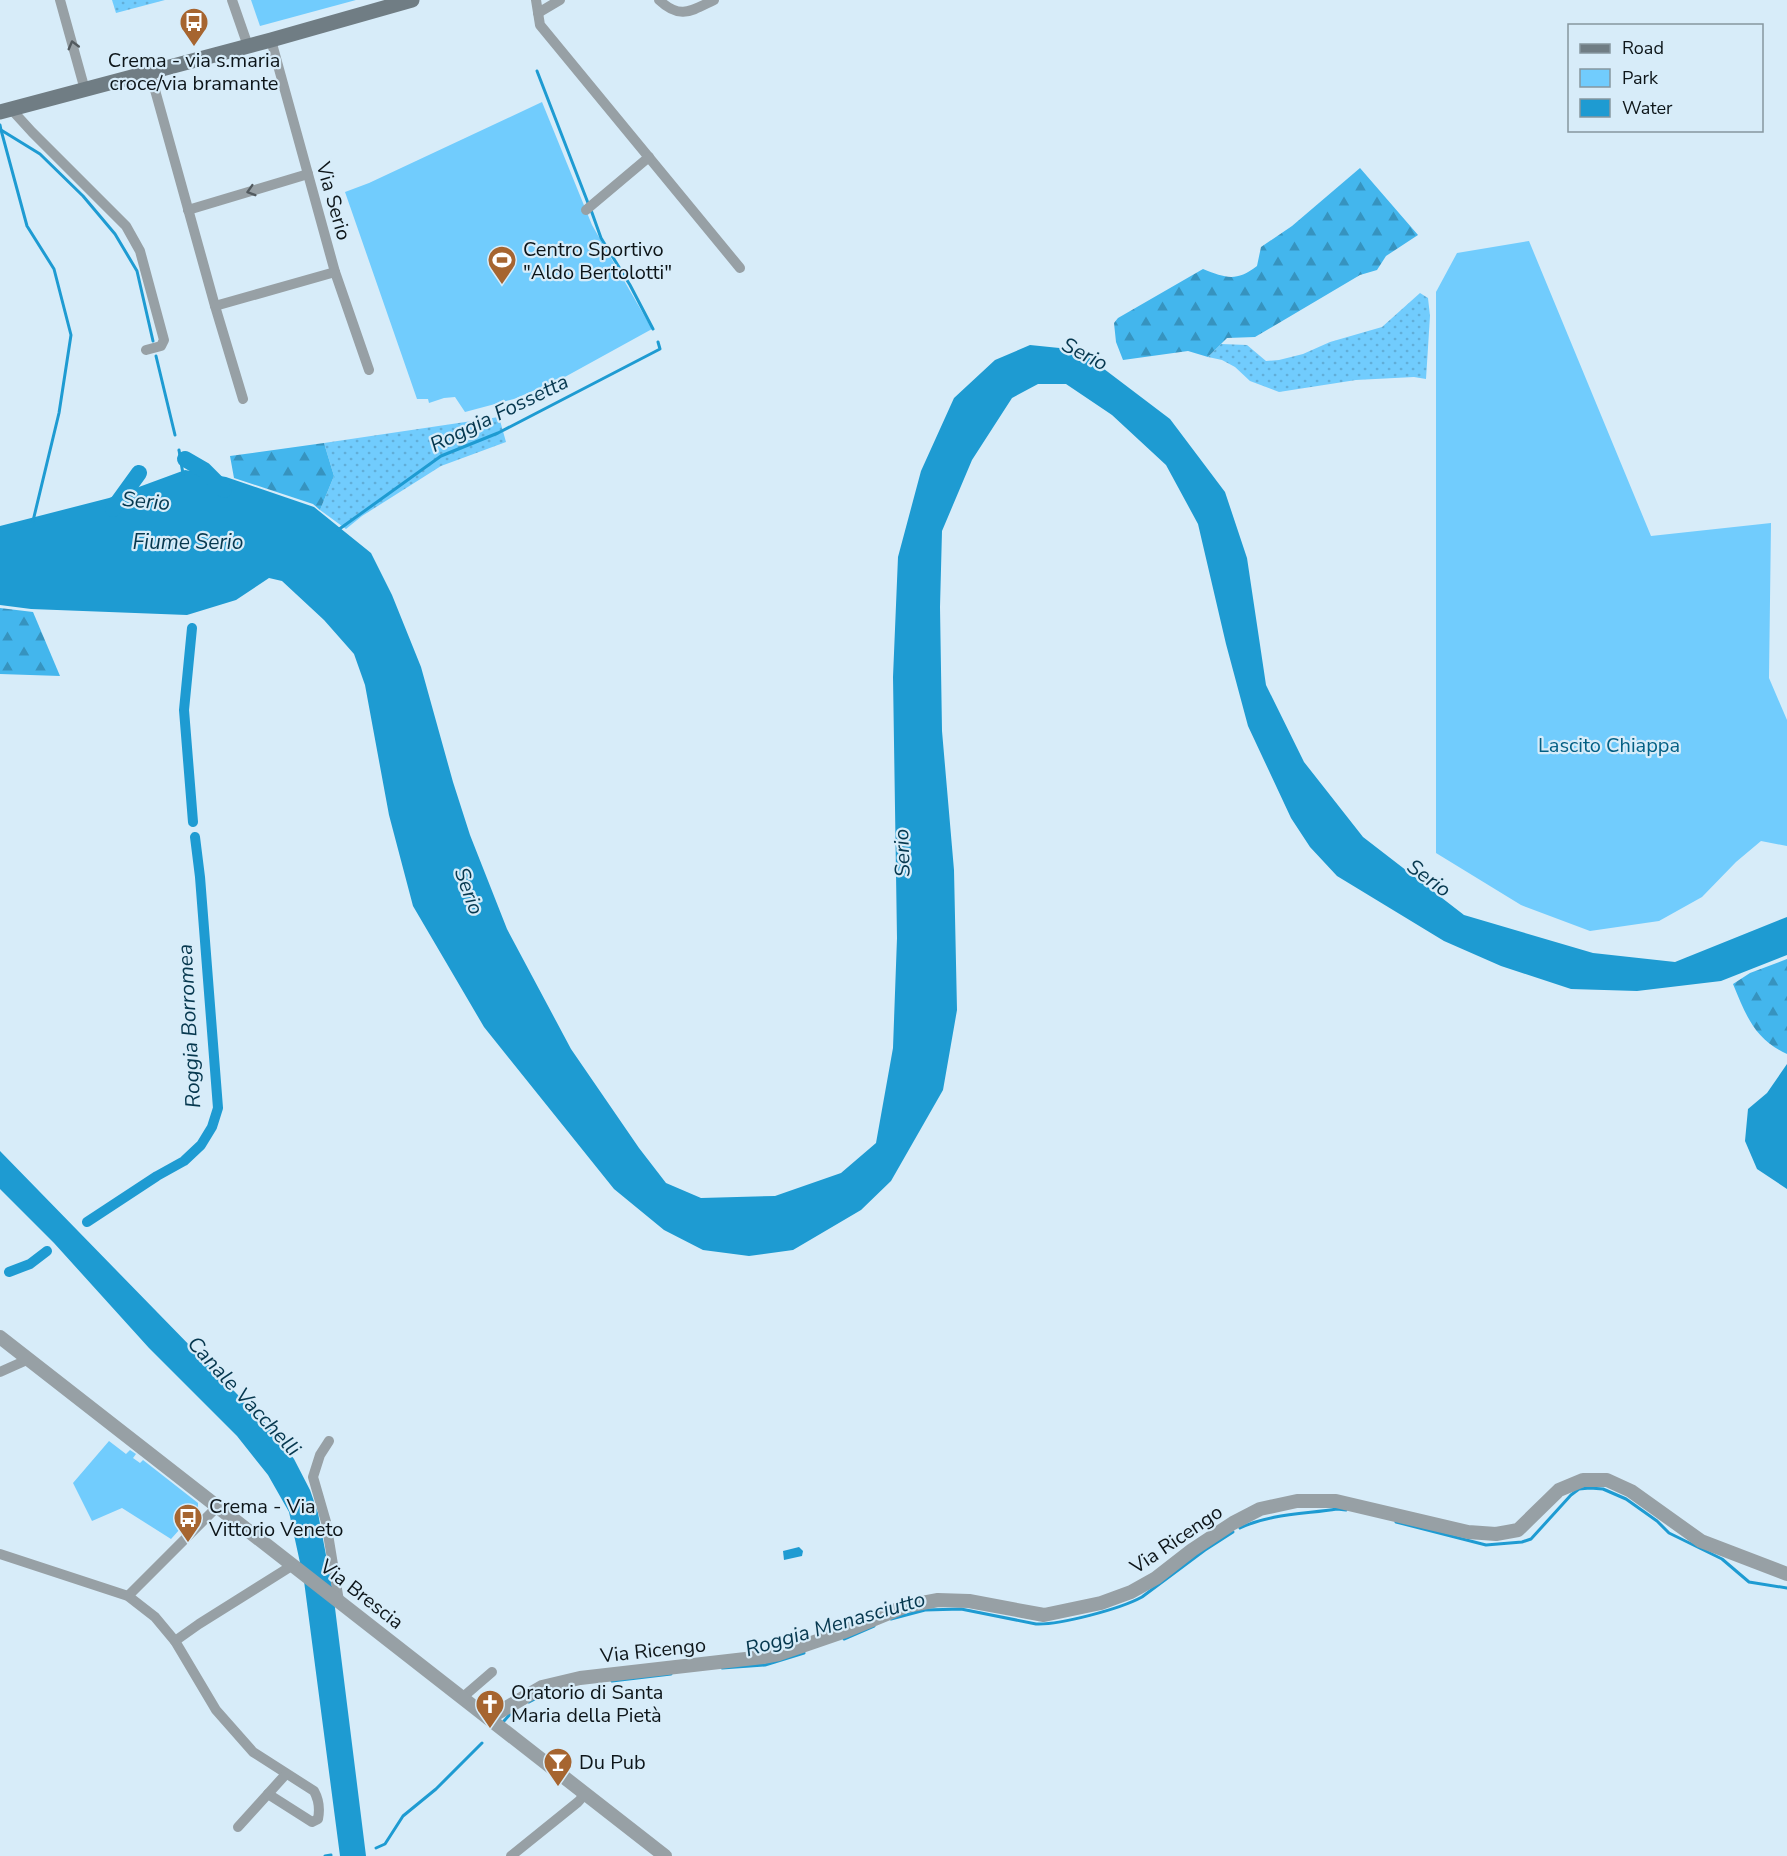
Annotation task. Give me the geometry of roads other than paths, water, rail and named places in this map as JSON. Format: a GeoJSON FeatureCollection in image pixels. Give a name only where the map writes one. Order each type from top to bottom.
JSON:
{"type":"FeatureCollection","features":[{"type":"Feature","properties":{"kind":"main road"},"geometry":{"type":"LineString","coordinates":[[6,110],[412,0]]}},
{"type":"Feature","properties":{"kind":"street"},"geometry":{"type":"LineString","coordinates":[[60,0],[85,90]]}},
{"type":"Feature","properties":{"kind":"street"},"geometry":{"type":"LineString","coordinates":[[232,0],[248,46]]}},
{"type":"Feature","properties":{"kind":"street"},"geometry":{"type":"LineString","coordinates":[[536,0],[540,25],[740,268]]}},
{"type":"Feature","properties":{"kind":"street"},"geometry":{"type":"LineString","coordinates":[[538,13],[560,0]]}},
{"type":"Feature","properties":{"kind":"street"},"geometry":{"type":"LineString","coordinates":[[659,0],[681,14],[714,0]]}},
{"type":"Feature","properties":{"kind":"street","name":"Via Serio"},"geometry":{"type":"LineString","coordinates":[[271,40],[335,272],[369,370]]}},
{"type":"Feature","properties":{"kind":"street"},"geometry":{"type":"LineString","coordinates":[[150,72],[243,399]]}},
{"type":"Feature","properties":{"kind":"street"},"geometry":{"type":"LineString","coordinates":[[6,110],[32,132],[117,216],[133,237],[140,251],[164,340],[161,346],[146,350]]}},
{"type":"Feature","properties":{"kind":"street"},"geometry":{"type":"LineString","coordinates":[[590,207],[649,157]]}},
{"type":"Feature","properties":{"kind":"street"},"geometry":{"type":"LineString","coordinates":[[188,210],[308,174]]}},
{"type":"Feature","properties":{"kind":"street"},"geometry":{"type":"LineString","coordinates":[[215,306],[335,272]]}},
{"type":"Feature","properties":{"kind":"street","name":"Via Brescia"},"geometry":{"type":"LineString","coordinates":[[0,1337],[586,1793],[658,1854]]}},
{"type":"Feature","properties":{"kind":"street"},"geometry":{"type":"LineString","coordinates":[[0,1372],[29,1359]]}},
{"type":"Feature","properties":{"kind":"street"},"geometry":{"type":"LineString","coordinates":[[329,1441],[324,1446],[313,1477],[326,1522],[337,1599]]}},
{"type":"Feature","properties":{"kind":"street","name":"Via Ricengo"},"geometry":{"type":"LineString","coordinates":[[489,1718],[542,1687],[580,1678],[780,1654],[843,1632],[906,1606],[938,1600],[969,1601],[1028,1614],[1044,1615],[1101,1603],[1131,1592],[1156,1578],[1192,1550],[1260,1509],[1298,1501],[1336,1501],[1468,1532],[1496,1534],[1518,1530],[1559,1490],[1583,1480],[1607,1480],[1631,1491],[1701,1541],[1787,1574]]}},
{"type":"Feature","properties":{"kind":"street"},"geometry":{"type":"LineString","coordinates":[[128,1596],[217,1507]]}},
{"type":"Feature","properties":{"kind":"street"},"geometry":{"type":"LineString","coordinates":[[0,1554],[128,1596],[155,1617],[175,1641],[216,1710],[253,1752],[314,1791],[318,1797],[320,1812],[318,1819],[312,1822],[267,1794]]}},
{"type":"Feature","properties":{"kind":"street"},"geometry":{"type":"LineString","coordinates":[[175,1641],[199,1624],[296,1568]]}},
{"type":"Feature","properties":{"kind":"street"},"geometry":{"type":"LineString","coordinates":[[463,1697],[492,1672]]}},
{"type":"Feature","properties":{"kind":"street"},"geometry":{"type":"LineString","coordinates":[[238,1827],[286,1774]]}},
{"type":"Feature","properties":{"kind":"street"},"geometry":{"type":"LineString","coordinates":[[511,1856],[586,1793]]}},
{"type":"Feature","properties":{"kind":"water","name":"Fiume Serio"},"geometry":{"type":"Polygon","coordinates":[[[1030,345],[1079,350],[1170,419],[1225,492],[1247,558],[1266,685],[1304,762],[1363,837],[1464,915],[1593,953],[1675,962],[1787,917],[1787,955],[1721,981],[1637,991],[1571,989],[1501,966],[1444,941],[1337,876],[1310,847],[1291,818],[1248,726],[1198,524],[1166,465],[1112,415],[1066,384],[1038,384],[1012,398],[972,460],[942,531],[940,607],[942,731],[954,870],[957,1010],[943,1090],[891,1181],[861,1210],[793,1250],[749,1256],[703,1250],[664,1230],[614,1189],[484,1027],[413,906],[389,815],[365,685],[354,654],[324,620],[282,581],[269,578],[236,600],[187,615],[31,609],[0,605],[0,526],[109,498],[185,470],[226,477],[314,507],[371,553],[392,595],[421,667],[470,835],[507,929],[571,1049],[666,1183],[701,1198],[775,1196],[841,1173],[876,1143],[893,1048],[897,938],[893,677],[898,557],[921,471],[954,398],[995,360],[1030,345]]]}},
{"type":"Feature","properties":{"kind":"water"},"geometry":{"type":"Polygon","coordinates":[[[1787,1064],[1787,1189],[1757,1169],[1745,1141],[1748,1109],[1767,1093],[1787,1064]]]}},
{"type":"Feature","properties":{"kind":"water"},"geometry":{"type":"Polygon","coordinates":[[[0,1151],[273,1431],[294,1459],[310,1490],[318,1513],[333,1592],[366,1856],[340,1856],[304,1581],[289,1512],[268,1475],[237,1436],[149,1348],[54,1243],[0,1189],[0,1151]]]}},
{"type":"Feature","properties":{"kind":"water"},"geometry":{"type":"Polygon","coordinates":[[[799,1547],[803,1551],[802,1556],[784,1560],[783,1551],[799,1547]]]}},
{"type":"Feature","properties":{"kind":"waterway","name":"Roggia Fossetta"},"geometry":{"type":"LineString","coordinates":[[537,71],[588,203]]}},
{"type":"Feature","properties":{"kind":"waterway"},"geometry":{"type":"LineString","coordinates":[[0,125],[1,130],[40,154],[83,196],[115,234],[137,271],[153,341]]}},
{"type":"Feature","properties":{"kind":"waterway"},"geometry":{"type":"LineString","coordinates":[[1,130],[27,226],[54,269],[71,335],[59,413],[33,521]]}},
{"type":"Feature","properties":{"kind":"waterway","name":"Roggia Fossetta"},"geometry":{"type":"LineString","coordinates":[[591,210],[601,238],[630,285],[653,329]]}},
{"type":"Feature","properties":{"kind":"waterway","name":"Roggia Fossetta"},"geometry":{"type":"LineString","coordinates":[[338,530],[441,456],[498,433],[660,349],[658,342]]}},
{"type":"Feature","properties":{"kind":"waterway"},"geometry":{"type":"LineString","coordinates":[[156,356],[175,435]]}},
{"type":"Feature","properties":{"kind":"waterway"},"geometry":{"type":"LineString","coordinates":[[179,450],[183,474]]}},
{"type":"Feature","properties":{"kind":"waterway"},"geometry":{"type":"LineString","coordinates":[[185,459],[204,470],[224,490]]}},
{"type":"Feature","properties":{"kind":"waterway","name":"Serio"},"geometry":{"type":"LineString","coordinates":[[113,509],[139,473]]}},
{"type":"Feature","properties":{"kind":"waterway"},"geometry":{"type":"LineString","coordinates":[[192,628],[184,710],[193,822]]}},
{"type":"Feature","properties":{"kind":"waterway","name":"Roggia Borromea"},"geometry":{"type":"LineString","coordinates":[[87,1222],[184,1161],[201,1145],[212,1127],[218,1108],[195,837]]}},
{"type":"Feature","properties":{"kind":"waterway","name":"Roggia Borromea"},"geometry":{"type":"LineString","coordinates":[[9,1272],[30,1264],[47,1251]]}},
{"type":"Feature","properties":{"kind":"waterway","name":"Roggia Menasciutto"},"geometry":{"type":"LineString","coordinates":[[1396,1522],[1486,1545],[1522,1542],[1531,1539],[1579,1489],[1603,1489],[1626,1499],[1657,1521],[1669,1533],[1722,1559],[1749,1582],[1787,1588]]}},
{"type":"Feature","properties":{"kind":"waterway","name":"Roggia Menasciutto"},"geometry":{"type":"LineString","coordinates":[[1240,1528],[1275,1517],[1337,1509],[1346,1510]]}},
{"type":"Feature","properties":{"kind":"waterway","name":"Roggia Menasciutto"},"geometry":{"type":"LineString","coordinates":[[891,1619],[925,1610],[961,1609],[1036,1624],[1060,1622],[1090,1615],[1142,1597],[1233,1532]]}},
{"type":"Feature","properties":{"kind":"waterway","name":"Roggia Menasciutto"},"geometry":{"type":"LineString","coordinates":[[844,1639],[874,1626]]}},
{"type":"Feature","properties":{"kind":"waterway","name":"Roggia Menasciutto"},"geometry":{"type":"LineString","coordinates":[[722,1668],[765,1665],[804,1653]]}},
{"type":"Feature","properties":{"kind":"waterway","name":"Roggia Menasciutto"},"geometry":{"type":"LineString","coordinates":[[612,1681],[671,1674]]}},
{"type":"Feature","properties":{"kind":"waterway","name":"Roggia Menasciutto"},"geometry":{"type":"LineString","coordinates":[[529,1702],[550,1691]]}},
{"type":"Feature","properties":{"kind":"waterway","name":"Roggia Menasciutto"},"geometry":{"type":"LineString","coordinates":[[504,1721],[513,1711]]}},
{"type":"Feature","properties":{"kind":"waterway","name":"Roggia Menasciutto"},"geometry":{"type":"LineString","coordinates":[[376,1848],[385,1844],[403,1816],[436,1789],[482,1743]]}},
{"type":"Feature","properties":{"kind":"waterway","name":"Roggia Menasciutto"},"geometry":{"type":"LineString","coordinates":[[325,1856],[331,1855]]}},
{"type":"Feature","properties":{"kind":"place","name":"Crema - via s.maria croce/via bramante"},"geometry":{"type":"Point","coordinates":[194,48]}},
{"type":"Feature","properties":{"kind":"place","name":"Centro Sportivo \"Aldo Bertolotti\""},"geometry":{"type":"Point","coordinates":[502,286]}},
{"type":"Feature","properties":{"kind":"place","name":"Crema - Via Vittorio Veneto"},"geometry":{"type":"Point","coordinates":[188,1544]}},
{"type":"Feature","properties":{"kind":"place","name":"Oratorio di Santa Maria della Pietà"},"geometry":{"type":"Point","coordinates":[490,1730]}},
{"type":"Feature","properties":{"kind":"place","name":"Du Pub"},"geometry":{"type":"Point","coordinates":[558,1788]}},
{"type":"Feature","properties":{"kind":"park label","name":"Lascito Chiappa"},"geometry":{"type":"Point","coordinates":[1609,745]}},
{"type":"Feature","properties":{"kind":"water label","name":"Canale Vacchelli"},"geometry":{"type":"Point","coordinates":[244,1396]}}]}
